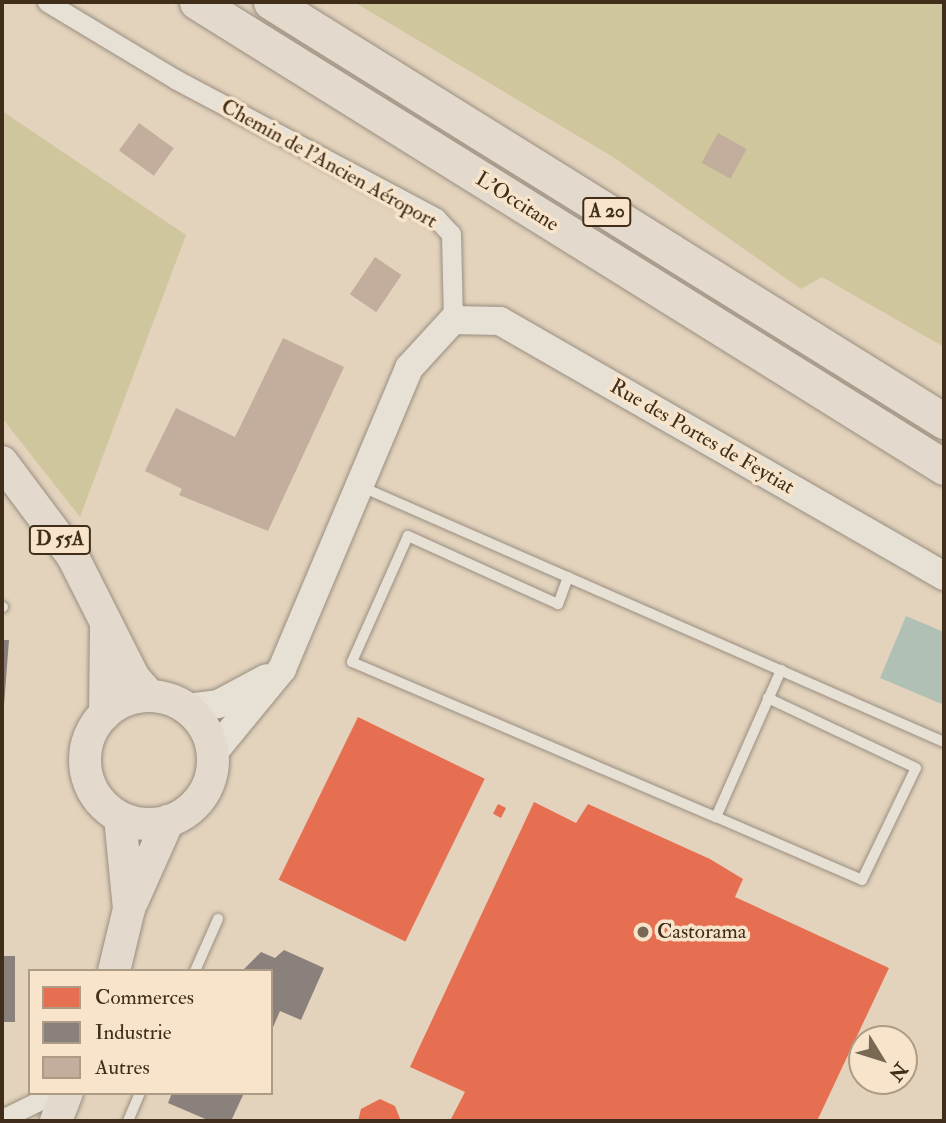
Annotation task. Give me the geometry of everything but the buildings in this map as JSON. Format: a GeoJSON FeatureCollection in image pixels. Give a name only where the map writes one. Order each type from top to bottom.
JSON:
{"type":"FeatureCollection","features":[{"type":"Feature","properties":{"kind":"highway","name":"L'Occitane"},"geometry":{"type":"LineString","coordinates":[[197,2],[944,467]]}},
{"type":"Feature","properties":{"kind":"highway","name":"L'Occitane"},"geometry":{"type":"LineString","coordinates":[[271,2],[944,421]]}},
{"type":"Feature","properties":{"kind":"main road","name":"D 55A"},"geometry":{"type":"LineString","coordinates":[[2,462],[72,557],[106,627],[150,696]]}},
{"type":"Feature","properties":{"kind":"main road","name":"D 55A"},"geometry":{"type":"LineString","coordinates":[[105,714],[106,627]]}},
{"type":"Feature","properties":{"kind":"main road"},"geometry":{"type":"LineString","coordinates":[[114,969],[129,909],[168,821],[203,795],[213,753],[204,728],[187,708],[150,696],[105,714],[92,730],[85,770],[103,806],[120,818],[168,821]]}},
{"type":"Feature","properties":{"kind":"main road"},"geometry":{"type":"LineString","coordinates":[[120,818],[129,909]]}},
{"type":"Feature","properties":{"kind":"main road"},"geometry":{"type":"LineString","coordinates":[[56,1121],[66,1095]]}},
{"type":"Feature","properties":{"kind":"street","name":"Chemin de l'Ancien Aéroport"},"geometry":{"type":"LineString","coordinates":[[47,2],[174,79],[436,218],[451,234],[453,320]]}},
{"type":"Feature","properties":{"kind":"street"},"geometry":{"type":"LineString","coordinates":[[213,753],[282,669],[409,368],[453,320]]}},
{"type":"Feature","properties":{"kind":"street","name":"Rue des Portes de Feytiat"},"geometry":{"type":"LineString","coordinates":[[453,320],[500,321],[944,576]]}},
{"type":"Feature","properties":{"kind":"street"},"geometry":{"type":"LineString","coordinates":[[187,708],[218,704],[282,669]]}},
{"type":"Feature","properties":{"kind":"street"},"geometry":{"type":"LineString","coordinates":[[2,1119],[51,1095]]}},
{"type":"Feature","properties":{"kind":"lane"},"geometry":{"type":"LineString","coordinates":[[358,485],[944,742]]}},
{"type":"Feature","properties":{"kind":"lane"},"geometry":{"type":"LineString","coordinates":[[568,577],[558,604],[408,536],[352,662],[862,880],[916,768],[768,698]]}},
{"type":"Feature","properties":{"kind":"lane"},"geometry":{"type":"LineString","coordinates":[[716,817],[780,670]]}},
{"type":"Feature","properties":{"kind":"lane"},"geometry":{"type":"LineString","coordinates":[[196,969],[218,919]]}},
{"type":"Feature","properties":{"kind":"lane"},"geometry":{"type":"LineString","coordinates":[[128,1121],[139,1095]]}},
{"type":"Feature","properties":{"kind":"shaded area"},"geometry":{"type":"Polygon","coordinates":[[[354,2],[944,2],[944,347],[822,277],[801,289],[613,157],[354,2]]]}},
{"type":"Feature","properties":{"kind":"shaded area"},"geometry":{"type":"Polygon","coordinates":[[[2,111],[186,235],[80,517],[2,418],[2,111]]]}},
{"type":"Feature","properties":{"kind":"shaded area"},"geometry":{"type":"Polygon","coordinates":[[[906,616],[944,632],[944,705],[880,678],[906,616]]]}},
{"type":"Feature","properties":{"kind":"place","name":"Castorama"},"geometry":{"type":"Point","coordinates":[643,932]}}]}
